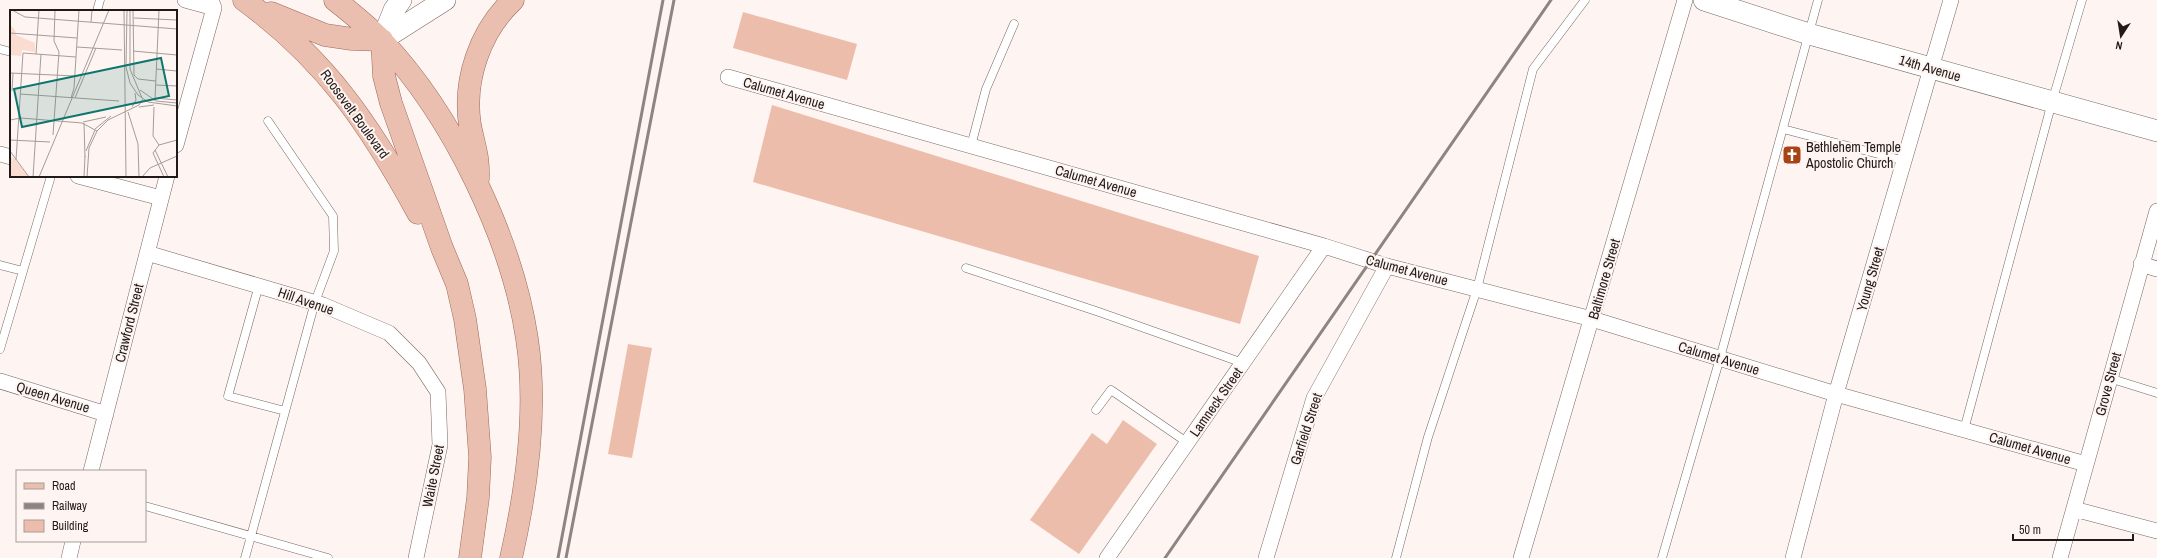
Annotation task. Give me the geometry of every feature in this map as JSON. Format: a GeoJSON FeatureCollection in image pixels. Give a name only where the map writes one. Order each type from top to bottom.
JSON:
{"type":"FeatureCollection","features":[{"type":"Feature","properties":{"kind":"main road"},"geometry":{"type":"LineString","coordinates":[[335,0],[382,40],[422,90],[449,132],[478,184],[506,258],[519,301],[527,339],[531,378],[531,420],[528,458],[519,524],[511,558]]}},
{"type":"Feature","properties":{"kind":"main road"},"geometry":{"type":"LineString","coordinates":[[400,0],[394,10],[382,40],[384,76],[391,103],[442,248],[457,284],[465,318],[475,389],[480,457],[478,498],[470,558]]}},
{"type":"Feature","properties":{"kind":"main road"},"geometry":{"type":"LineString","coordinates":[[251,5],[284,17],[325,35],[352,39],[382,40],[445,0]]}},
{"type":"Feature","properties":{"kind":"main road"},"geometry":{"type":"LineString","coordinates":[[478,184],[479,159],[470,124],[468,95],[472,70],[482,44],[494,22],[513,0]]}},
{"type":"Feature","properties":{"kind":"main road","name":"14th Avenue"},"geometry":{"type":"LineString","coordinates":[[1704,0],[1809,34],[2157,131]]}},
{"type":"Feature","properties":{"kind":"main road","name":"Roosevelt Boulevard"},"geometry":{"type":"LineString","coordinates":[[251,5],[284,31],[335,82],[388,158],[418,213],[442,248]]}},
{"type":"Feature","properties":{"kind":"street"},"geometry":{"type":"LineString","coordinates":[[178,128],[216,3],[185,0]]}},
{"type":"Feature","properties":{"kind":"street","name":"Baltimore Street"},"geometry":{"type":"LineString","coordinates":[[1521,558],[1685,0]]}},
{"type":"Feature","properties":{"kind":"street","name":"Young Street"},"geometry":{"type":"LineString","coordinates":[[1793,558],[1836,394],[1951,0]]}},
{"type":"Feature","properties":{"kind":"street","name":"Calumet Avenue"},"geometry":{"type":"LineString","coordinates":[[728,77],[1324,246],[1386,266],[1592,319],[1836,394],[2086,464]]}},
{"type":"Feature","properties":{"kind":"street"},"geometry":{"type":"LineString","coordinates":[[0,154],[10,157]]}},
{"type":"Feature","properties":{"kind":"street"},"geometry":{"type":"LineString","coordinates":[[82,177],[161,198]]}},
{"type":"Feature","properties":{"kind":"street","name":"Crawford Street"},"geometry":{"type":"LineString","coordinates":[[92,470],[167,177]]}},
{"type":"Feature","properties":{"kind":"street","name":"Grove Street"},"geometry":{"type":"LineString","coordinates":[[2060,558],[2109,378],[2157,211]]}},
{"type":"Feature","properties":{"kind":"street","name":"Lamneck Street"},"geometry":{"type":"LineString","coordinates":[[1107,558],[1324,246]]}},
{"type":"Feature","properties":{"kind":"street","name":"Hill Avenue"},"geometry":{"type":"LineString","coordinates":[[147,253],[315,302],[389,334],[419,363],[438,392]]}},
{"type":"Feature","properties":{"kind":"street"},"geometry":{"type":"LineString","coordinates":[[2141,264],[2157,269]]}},
{"type":"Feature","properties":{"kind":"street","name":"Garfield Street"},"geometry":{"type":"LineString","coordinates":[[1266,558],[1314,398],[1386,266]]}},
{"type":"Feature","properties":{"kind":"street","name":"Queen Avenue"},"geometry":{"type":"LineString","coordinates":[[0,381],[106,414]]}},
{"type":"Feature","properties":{"kind":"street","name":"Waite Street"},"geometry":{"type":"LineString","coordinates":[[416,558],[440,445],[438,392]]}},
{"type":"Feature","properties":{"kind":"street"},"geometry":{"type":"LineString","coordinates":[[2074,509],[2157,531]]}},
{"type":"Feature","properties":{"kind":"street"},"geometry":{"type":"LineString","coordinates":[[69,558],[74,542]]}},
{"type":"Feature","properties":{"kind":"lane"},"geometry":{"type":"LineString","coordinates":[[97,10],[100,0]]}},
{"type":"Feature","properties":{"kind":"lane"},"geometry":{"type":"LineString","coordinates":[[1396,558],[1428,437],[1477,289],[1533,68],[1585,0]]}},
{"type":"Feature","properties":{"kind":"lane"},"geometry":{"type":"LineString","coordinates":[[1662,558],[1720,358],[1818,0]]}},
{"type":"Feature","properties":{"kind":"lane"},"geometry":{"type":"LineString","coordinates":[[1964,430],[2052,102],[2082,0]]}},
{"type":"Feature","properties":{"kind":"lane"},"geometry":{"type":"LineString","coordinates":[[971,146],[986,89],[1014,24]]}},
{"type":"Feature","properties":{"kind":"lane"},"geometry":{"type":"LineString","coordinates":[[0,48],[10,52]]}},
{"type":"Feature","properties":{"kind":"lane"},"geometry":{"type":"LineString","coordinates":[[245,558],[315,302],[334,251],[333,216],[268,121]]}},
{"type":"Feature","properties":{"kind":"lane"},"geometry":{"type":"LineString","coordinates":[[1783,129],[1905,161]]}},
{"type":"Feature","properties":{"kind":"lane"},"geometry":{"type":"LineString","coordinates":[[0,349],[51,177]]}},
{"type":"Feature","properties":{"kind":"lane"},"geometry":{"type":"LineString","coordinates":[[0,265],[23,271]]}},
{"type":"Feature","properties":{"kind":"lane"},"geometry":{"type":"LineString","coordinates":[[966,268],[1099,312],[1243,363]]}},
{"type":"Feature","properties":{"kind":"lane"},"geometry":{"type":"LineString","coordinates":[[259,285],[228,396],[285,411]]}},
{"type":"Feature","properties":{"kind":"lane"},"geometry":{"type":"LineString","coordinates":[[2109,378],[2157,393]]}},
{"type":"Feature","properties":{"kind":"lane"},"geometry":{"type":"LineString","coordinates":[[1096,410],[1111,390],[1188,442]]}},
{"type":"Feature","properties":{"kind":"lane"},"geometry":{"type":"LineString","coordinates":[[146,506],[328,558]]}},
{"type":"Feature","properties":{"kind":"building"},"geometry":{"type":"Polygon","coordinates":[[[743,12],[857,44],[847,80],[733,48],[743,12]]]}},
{"type":"Feature","properties":{"kind":"building"},"geometry":{"type":"Polygon","coordinates":[[[772,105],[1259,256],[1240,324],[753,182],[772,105]]]}},
{"type":"Feature","properties":{"kind":"building"},"geometry":{"type":"Polygon","coordinates":[[[628,344],[652,348],[632,458],[608,454],[628,344]]]}},
{"type":"Feature","properties":{"kind":"building"},"geometry":{"type":"Polygon","coordinates":[[[1123,420],[1157,444],[1079,554],[1030,520],[1092,433],[1107,444],[1123,420]]]}},
{"type":"Feature","properties":{"kind":"railway"},"geometry":{"type":"LineString","coordinates":[[558,558],[663,0]]}},
{"type":"Feature","properties":{"kind":"railway"},"geometry":{"type":"LineString","coordinates":[[566,558],[674,0]]}},
{"type":"Feature","properties":{"kind":"railway"},"geometry":{"type":"LineString","coordinates":[[1165,558],[1551,0]]}},
{"type":"Feature","properties":{"kind":"place","name":"Bethlehem Temple Apostolic Church"},"geometry":{"type":"Point","coordinates":[1792,155]}}]}
